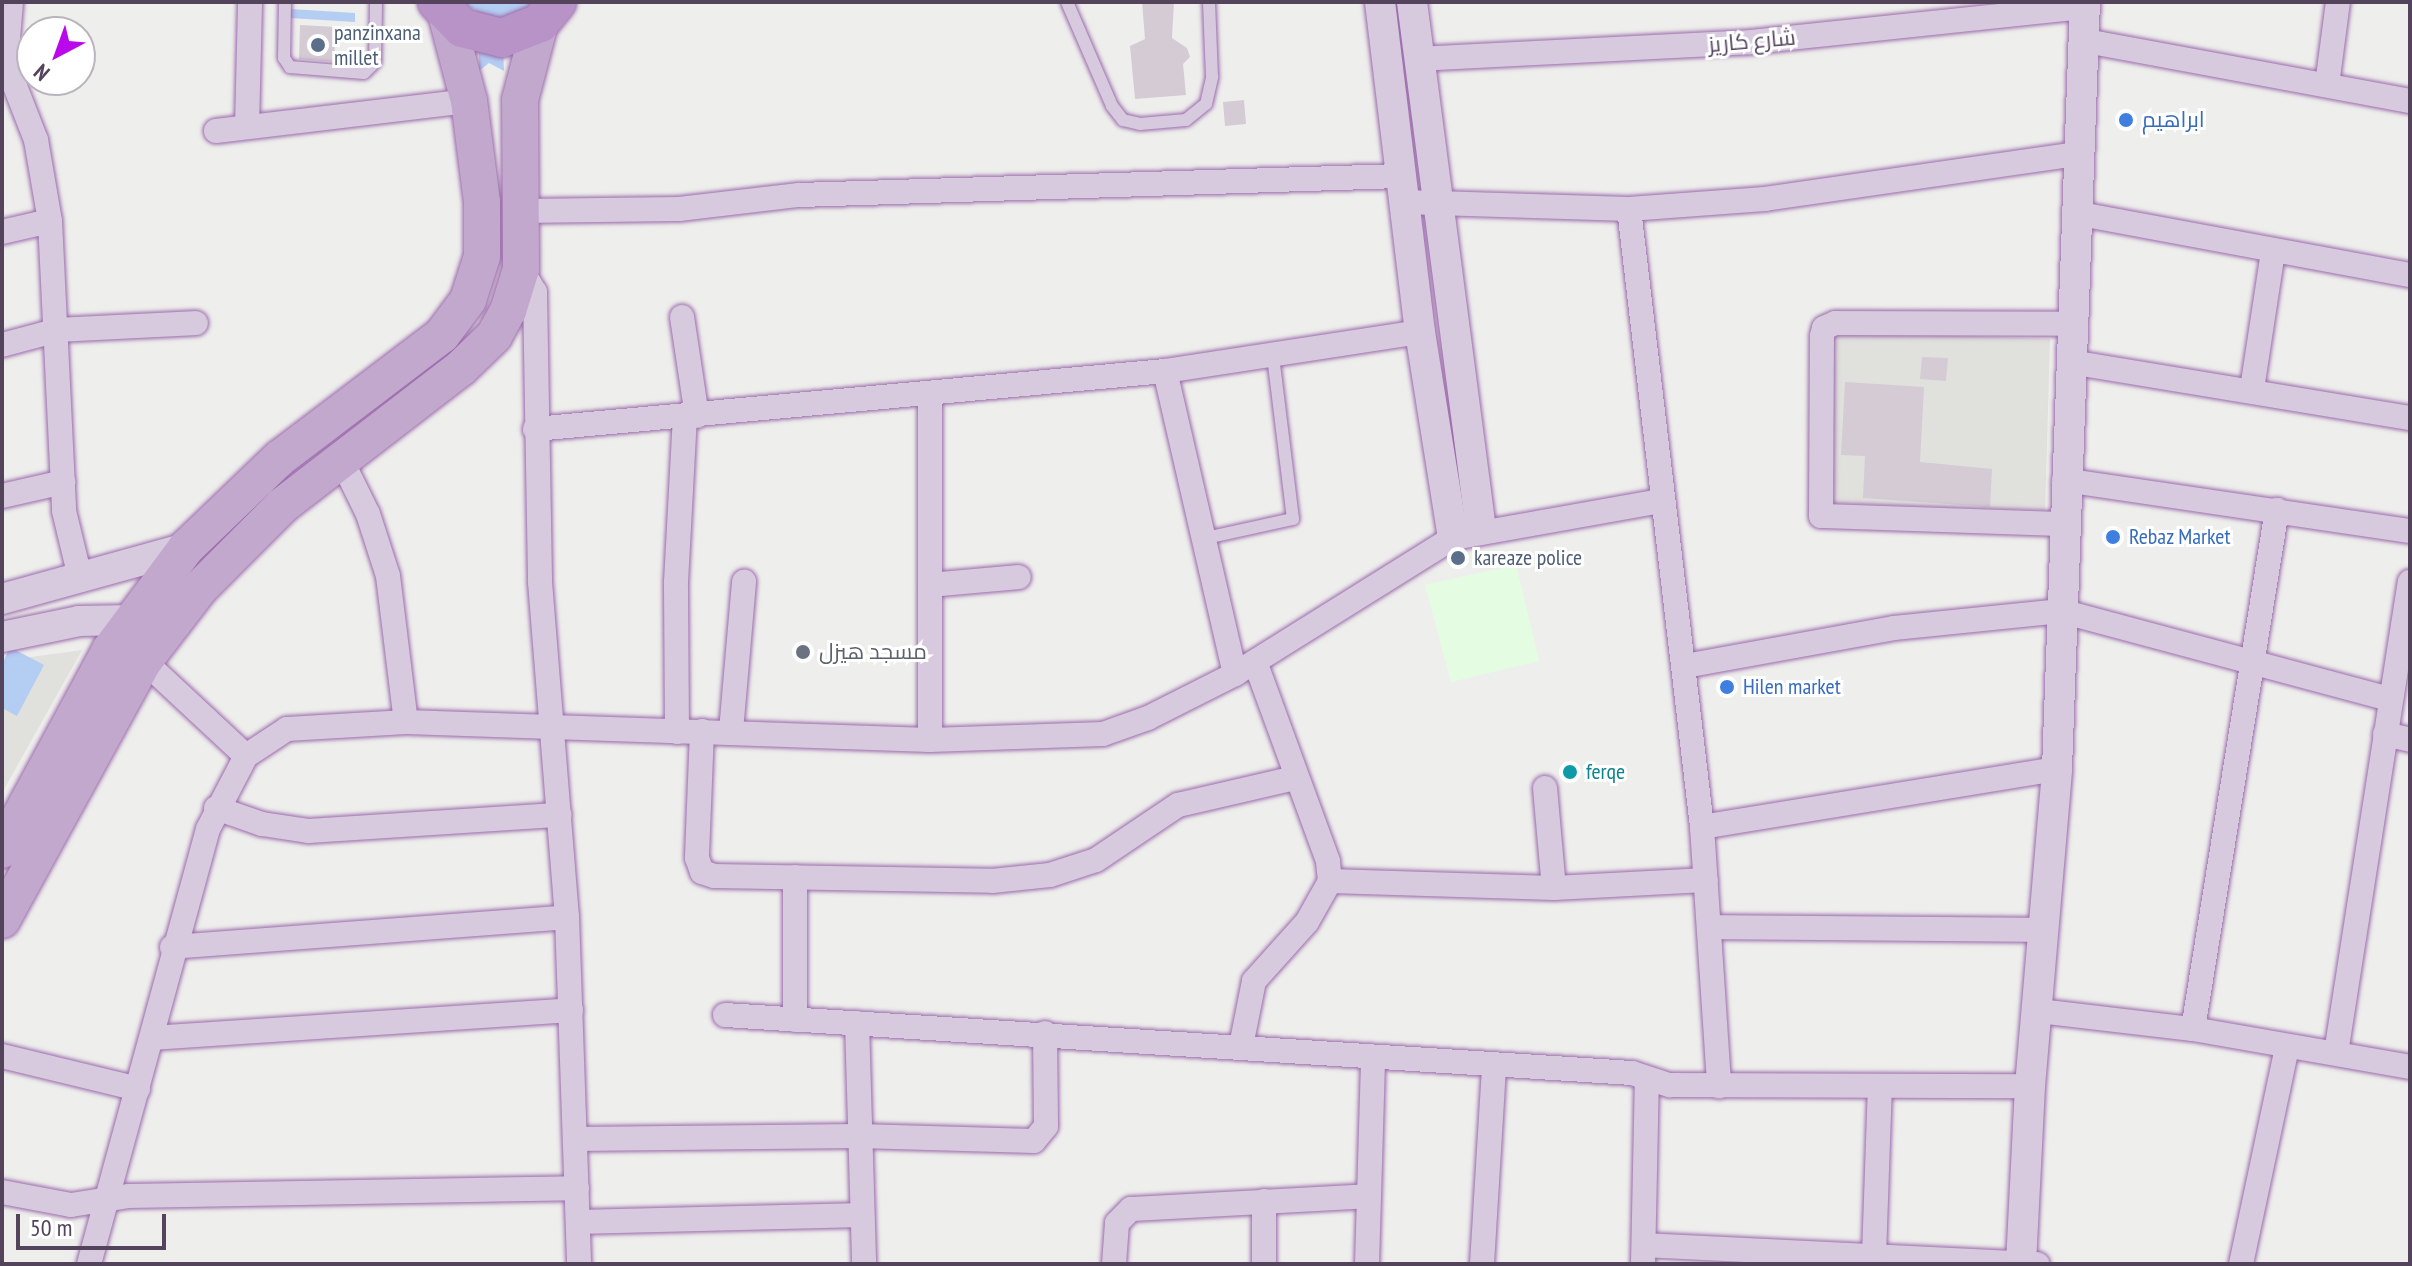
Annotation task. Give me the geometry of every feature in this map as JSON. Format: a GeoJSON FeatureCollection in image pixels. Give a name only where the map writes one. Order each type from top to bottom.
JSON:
{"type":"FeatureCollection","features":[{"type":"Feature","properties":{"kind":"highway"},"geometry":{"type":"LineString","coordinates":[[439,5],[462,28],[502,38],[555,10]]}},
{"type":"Feature","properties":{"kind":"main road"},"geometry":{"type":"LineString","coordinates":[[2,850],[131,620],[186,548],[280,458],[431,344],[457,318],[477,279],[484,236],[469,101],[439,5]]}},
{"type":"Feature","properties":{"kind":"main road"},"geometry":{"type":"LineString","coordinates":[[2,920],[144,661],[225,558],[341,459],[478,354],[508,311],[521,269],[520,100],[555,10]]}},
{"type":"Feature","properties":{"kind":"main road"},"geometry":{"type":"LineString","coordinates":[[469,101],[478,87],[494,81],[510,87],[520,100]]}},
{"type":"Feature","properties":{"kind":"street"},"geometry":{"type":"LineString","coordinates":[[11,2],[6,63],[36,140],[50,221],[58,330],[63,482],[69,536],[80,577]]}},
{"type":"Feature","properties":{"kind":"street"},"geometry":{"type":"LineString","coordinates":[[247,127],[250,2]]}},
{"type":"Feature","properties":{"kind":"street"},"geometry":{"type":"LineString","coordinates":[[1380,2],[1420,332],[1467,534]]}},
{"type":"Feature","properties":{"kind":"street"},"geometry":{"type":"LineString","coordinates":[[1412,2],[1435,201],[1467,534]]}},
{"type":"Feature","properties":{"kind":"street"},"geometry":{"type":"LineString","coordinates":[[2327,85],[2338,2]]}},
{"type":"Feature","properties":{"kind":"street"},"geometry":{"type":"LineString","coordinates":[[1647,1079],[1643,1254],[2027,1263],[2030,1086],[2046,930],[2057,769],[2064,480],[2080,214],[2078,154],[2086,41],[2085,4]]}},
{"type":"Feature","properties":{"kind":"street","name":"شارع كاريز"},"geometry":{"type":"LineString","coordinates":[[1419,59],[1751,42],[2085,4]]}},
{"type":"Feature","properties":{"kind":"street"},"geometry":{"type":"LineString","coordinates":[[2086,41],[2410,101]]}},
{"type":"Feature","properties":{"kind":"street"},"geometry":{"type":"LineString","coordinates":[[216,131],[469,101]]}},
{"type":"Feature","properties":{"kind":"street"},"geometry":{"type":"LineString","coordinates":[[522,211],[679,209],[799,195],[1403,189],[1435,201],[1629,209],[1765,199],[2078,154]]}},
{"type":"Feature","properties":{"kind":"street"},"geometry":{"type":"LineString","coordinates":[[1629,209],[1661,501],[1685,666],[1702,827],[1719,1086]]}},
{"type":"Feature","properties":{"kind":"street"},"geometry":{"type":"LineString","coordinates":[[2080,214],[2410,275]]}},
{"type":"Feature","properties":{"kind":"street"},"geometry":{"type":"LineString","coordinates":[[2,232],[50,221]]}},
{"type":"Feature","properties":{"kind":"street"},"geometry":{"type":"LineString","coordinates":[[2252,389],[2273,251]]}},
{"type":"Feature","properties":{"kind":"street"},"geometry":{"type":"LineString","coordinates":[[521,269],[535,292],[535,429],[551,726],[567,917],[579,1264]]}},
{"type":"Feature","properties":{"kind":"street"},"geometry":{"type":"LineString","coordinates":[[677,732],[676,582],[691,416],[682,317]]}},
{"type":"Feature","properties":{"kind":"street"},"geometry":{"type":"LineString","coordinates":[[2,345],[58,330],[196,323]]}},
{"type":"Feature","properties":{"kind":"street"},"geometry":{"type":"LineString","coordinates":[[2063,524],[1821,516],[1822,336],[1824,328],[1835,323],[2073,324]]}},
{"type":"Feature","properties":{"kind":"street"},"geometry":{"type":"LineString","coordinates":[[535,429],[930,396],[1165,371],[1420,332]]}},
{"type":"Feature","properties":{"kind":"street"},"geometry":{"type":"LineString","coordinates":[[2071,362],[2252,389],[2410,418]]}},
{"type":"Feature","properties":{"kind":"street"},"geometry":{"type":"LineString","coordinates":[[1165,371],[1201,539],[1245,668],[1295,778],[1328,861],[1330,881],[1307,922],[1254,981],[1241,1046]]}},
{"type":"Feature","properties":{"kind":"street"},"geometry":{"type":"LineString","coordinates":[[930,396],[930,740]]}},
{"type":"Feature","properties":{"kind":"street"},"geometry":{"type":"LineString","coordinates":[[341,459],[368,514],[388,576],[406,722]]}},
{"type":"Feature","properties":{"kind":"street"},"geometry":{"type":"LineString","coordinates":[[2064,480],[2410,531]]}},
{"type":"Feature","properties":{"kind":"street"},"geometry":{"type":"LineString","coordinates":[[2,496],[63,482]]}},
{"type":"Feature","properties":{"kind":"street"},"geometry":{"type":"LineString","coordinates":[[89,1264],[152,1038],[172,947],[216,808],[246,756],[264,740],[305,725],[406,722],[930,740],[1103,734],[1148,718],[1245,668],[1467,534],[1661,501]]}},
{"type":"Feature","properties":{"kind":"street"},"geometry":{"type":"LineString","coordinates":[[2193,1029],[2277,510]]}},
{"type":"Feature","properties":{"kind":"street"},"geometry":{"type":"LineString","coordinates":[[2,599],[186,548]]}},
{"type":"Feature","properties":{"kind":"street"},"geometry":{"type":"LineString","coordinates":[[930,585],[1019,577]]}},
{"type":"Feature","properties":{"kind":"street"},"geometry":{"type":"LineString","coordinates":[[731,731],[744,582]]}},
{"type":"Feature","properties":{"kind":"street"},"geometry":{"type":"LineString","coordinates":[[2336,1053],[2389,699],[2410,582]]}},
{"type":"Feature","properties":{"kind":"street"},"geometry":{"type":"LineString","coordinates":[[1685,666],[1894,628],[2061,611],[2253,659],[2389,699]]}},
{"type":"Feature","properties":{"kind":"street"},"geometry":{"type":"LineString","coordinates":[[2,637],[79,621],[131,620]]}},
{"type":"Feature","properties":{"kind":"street"},"geometry":{"type":"LineString","coordinates":[[144,661],[246,756]]}},
{"type":"Feature","properties":{"kind":"street"},"geometry":{"type":"LineString","coordinates":[[702,731],[698,866],[708,875],[992,881],[1050,875],[1096,860],[1178,805],[1295,778]]}},
{"type":"Feature","properties":{"kind":"street"},"geometry":{"type":"LineString","coordinates":[[2385,734],[2410,740]]}},
{"type":"Feature","properties":{"kind":"street"},"geometry":{"type":"LineString","coordinates":[[1702,827],[2057,769]]}},
{"type":"Feature","properties":{"kind":"street"},"geometry":{"type":"LineString","coordinates":[[1545,788],[1554,888]]}},
{"type":"Feature","properties":{"kind":"street"},"geometry":{"type":"LineString","coordinates":[[216,808],[262,824],[309,831],[559,815]]}},
{"type":"Feature","properties":{"kind":"street"},"geometry":{"type":"LineString","coordinates":[[795,877],[795,1020]]}},
{"type":"Feature","properties":{"kind":"street"},"geometry":{"type":"LineString","coordinates":[[1330,881],[1554,888],[1706,880]]}},
{"type":"Feature","properties":{"kind":"street"},"geometry":{"type":"LineString","coordinates":[[172,947],[567,917]]}},
{"type":"Feature","properties":{"kind":"street"},"geometry":{"type":"LineString","coordinates":[[1709,927],[2046,930]]}},
{"type":"Feature","properties":{"kind":"street"},"geometry":{"type":"LineString","coordinates":[[152,1038],[571,1010]]}},
{"type":"Feature","properties":{"kind":"street"},"geometry":{"type":"LineString","coordinates":[[2039,1011],[2193,1029],[2410,1067]]}},
{"type":"Feature","properties":{"kind":"street"},"geometry":{"type":"LineString","coordinates":[[725,1015],[1241,1046],[1373,1060],[1632,1073],[1647,1079],[1719,1086],[2030,1086]]}},
{"type":"Feature","properties":{"kind":"street"},"geometry":{"type":"LineString","coordinates":[[857,1023],[864,1264]]}},
{"type":"Feature","properties":{"kind":"street"},"geometry":{"type":"LineString","coordinates":[[575,1139],[859,1136],[1039,1139],[1046,1126],[1045,1033]]}},
{"type":"Feature","properties":{"kind":"street"},"geometry":{"type":"LineString","coordinates":[[2241,1264],[2287,1047]]}},
{"type":"Feature","properties":{"kind":"street"},"geometry":{"type":"LineString","coordinates":[[2,1056],[138,1089]]}},
{"type":"Feature","properties":{"kind":"street"},"geometry":{"type":"LineString","coordinates":[[1367,1264],[1373,1060]]}},
{"type":"Feature","properties":{"kind":"street"},"geometry":{"type":"LineString","coordinates":[[1482,1264],[1494,1067]]}},
{"type":"Feature","properties":{"kind":"street"},"geometry":{"type":"LineString","coordinates":[[1878,1259],[1880,1086]]}},
{"type":"Feature","properties":{"kind":"street"},"geometry":{"type":"LineString","coordinates":[[2,1192],[71,1205],[106,1199],[577,1188]]}},
{"type":"Feature","properties":{"kind":"street"},"geometry":{"type":"LineString","coordinates":[[1114,1264],[1117,1223],[1131,1209],[1369,1196]]}},
{"type":"Feature","properties":{"kind":"street"},"geometry":{"type":"LineString","coordinates":[[1264,1201],[1264,1264]]}},
{"type":"Feature","properties":{"kind":"street"},"geometry":{"type":"LineString","coordinates":[[579,1222],[862,1215]]}},
{"type":"Feature","properties":{"kind":"lane"},"geometry":{"type":"LineString","coordinates":[[285,2],[284,58],[290,67],[364,73],[375,62],[376,2]]}},
{"type":"Feature","properties":{"kind":"lane"},"geometry":{"type":"LineString","coordinates":[[1067,2],[1112,106],[1123,120],[1140,124],[1186,120],[1206,104],[1212,77],[1209,2]]}},
{"type":"Feature","properties":{"kind":"lane"},"geometry":{"type":"LineString","coordinates":[[1201,539],[1287,524],[1296,513],[1273,355]]}},
{"type":"Feature","properties":{"kind":"shaded area"},"geometry":{"type":"Polygon","coordinates":[[[462,2],[533,2],[515,15],[498,18],[482,15],[462,2]]]}},
{"type":"Feature","properties":{"kind":"shaded area"},"geometry":{"type":"Polygon","coordinates":[[[291,9],[355,13],[355,22],[290,18],[291,9]]]}},
{"type":"Feature","properties":{"kind":"shaded area"},"geometry":{"type":"Polygon","coordinates":[[[503,49],[504,71],[489,63],[479,71],[479,52],[503,49]]]}},
{"type":"Feature","properties":{"kind":"shaded area"},"geometry":{"type":"Polygon","coordinates":[[[1834,331],[2050,339],[2045,510],[1829,503],[1834,331]]]}},
{"type":"Feature","properties":{"kind":"shaded area"},"geometry":{"type":"Polygon","coordinates":[[[1516,565],[1539,661],[1451,682],[1425,585],[1516,565]]]}},
{"type":"Feature","properties":{"kind":"shaded area"},"geometry":{"type":"Polygon","coordinates":[[[10,647],[44,665],[17,716],[2,708],[2,664],[10,647]]]}},
{"type":"Feature","properties":{"kind":"shaded area"},"geometry":{"type":"Polygon","coordinates":[[[82,650],[2,793],[2,661],[82,650]]]}},
{"type":"Feature","properties":{"kind":"building"},"geometry":{"type":"Polygon","coordinates":[[[1142,2],[1174,2],[1172,38],[1187,48],[1190,57],[1183,64],[1186,95],[1135,99],[1130,46],[1145,39],[1142,2]]]}},
{"type":"Feature","properties":{"kind":"building"},"geometry":{"type":"Polygon","coordinates":[[[300,25],[336,27],[334,62],[299,59],[300,25]]]}},
{"type":"Feature","properties":{"kind":"building"},"geometry":{"type":"Polygon","coordinates":[[[1244,100],[1246,124],[1225,126],[1223,102],[1244,100]]]}},
{"type":"Feature","properties":{"kind":"building"},"geometry":{"type":"Polygon","coordinates":[[[1922,357],[1948,358],[1946,381],[1920,379],[1922,357]]]}},
{"type":"Feature","properties":{"kind":"building"},"geometry":{"type":"Polygon","coordinates":[[[1845,382],[1924,387],[1920,462],[1992,469],[1990,507],[1863,498],[1865,456],[1841,455],[1845,382]]]}},
{"type":"Feature","properties":{"kind":"place","name":"panzinxana millet"},"geometry":{"type":"Point","coordinates":[318,45]}},
{"type":"Feature","properties":{"kind":"place","name":"ابراهيم"},"geometry":{"type":"Point","coordinates":[2126,120]}},
{"type":"Feature","properties":{"kind":"place","name":"Rebaz Market"},"geometry":{"type":"Point","coordinates":[2113,537]}},
{"type":"Feature","properties":{"kind":"place","name":"kareaze police"},"geometry":{"type":"Point","coordinates":[1458,558]}},
{"type":"Feature","properties":{"kind":"place","name":"مسجد هيزل"},"geometry":{"type":"Point","coordinates":[803,652]}},
{"type":"Feature","properties":{"kind":"place","name":"Hilen market"},"geometry":{"type":"Point","coordinates":[1727,687]}},
{"type":"Feature","properties":{"kind":"place","name":"ferqe"},"geometry":{"type":"Point","coordinates":[1570,772]}}]}
